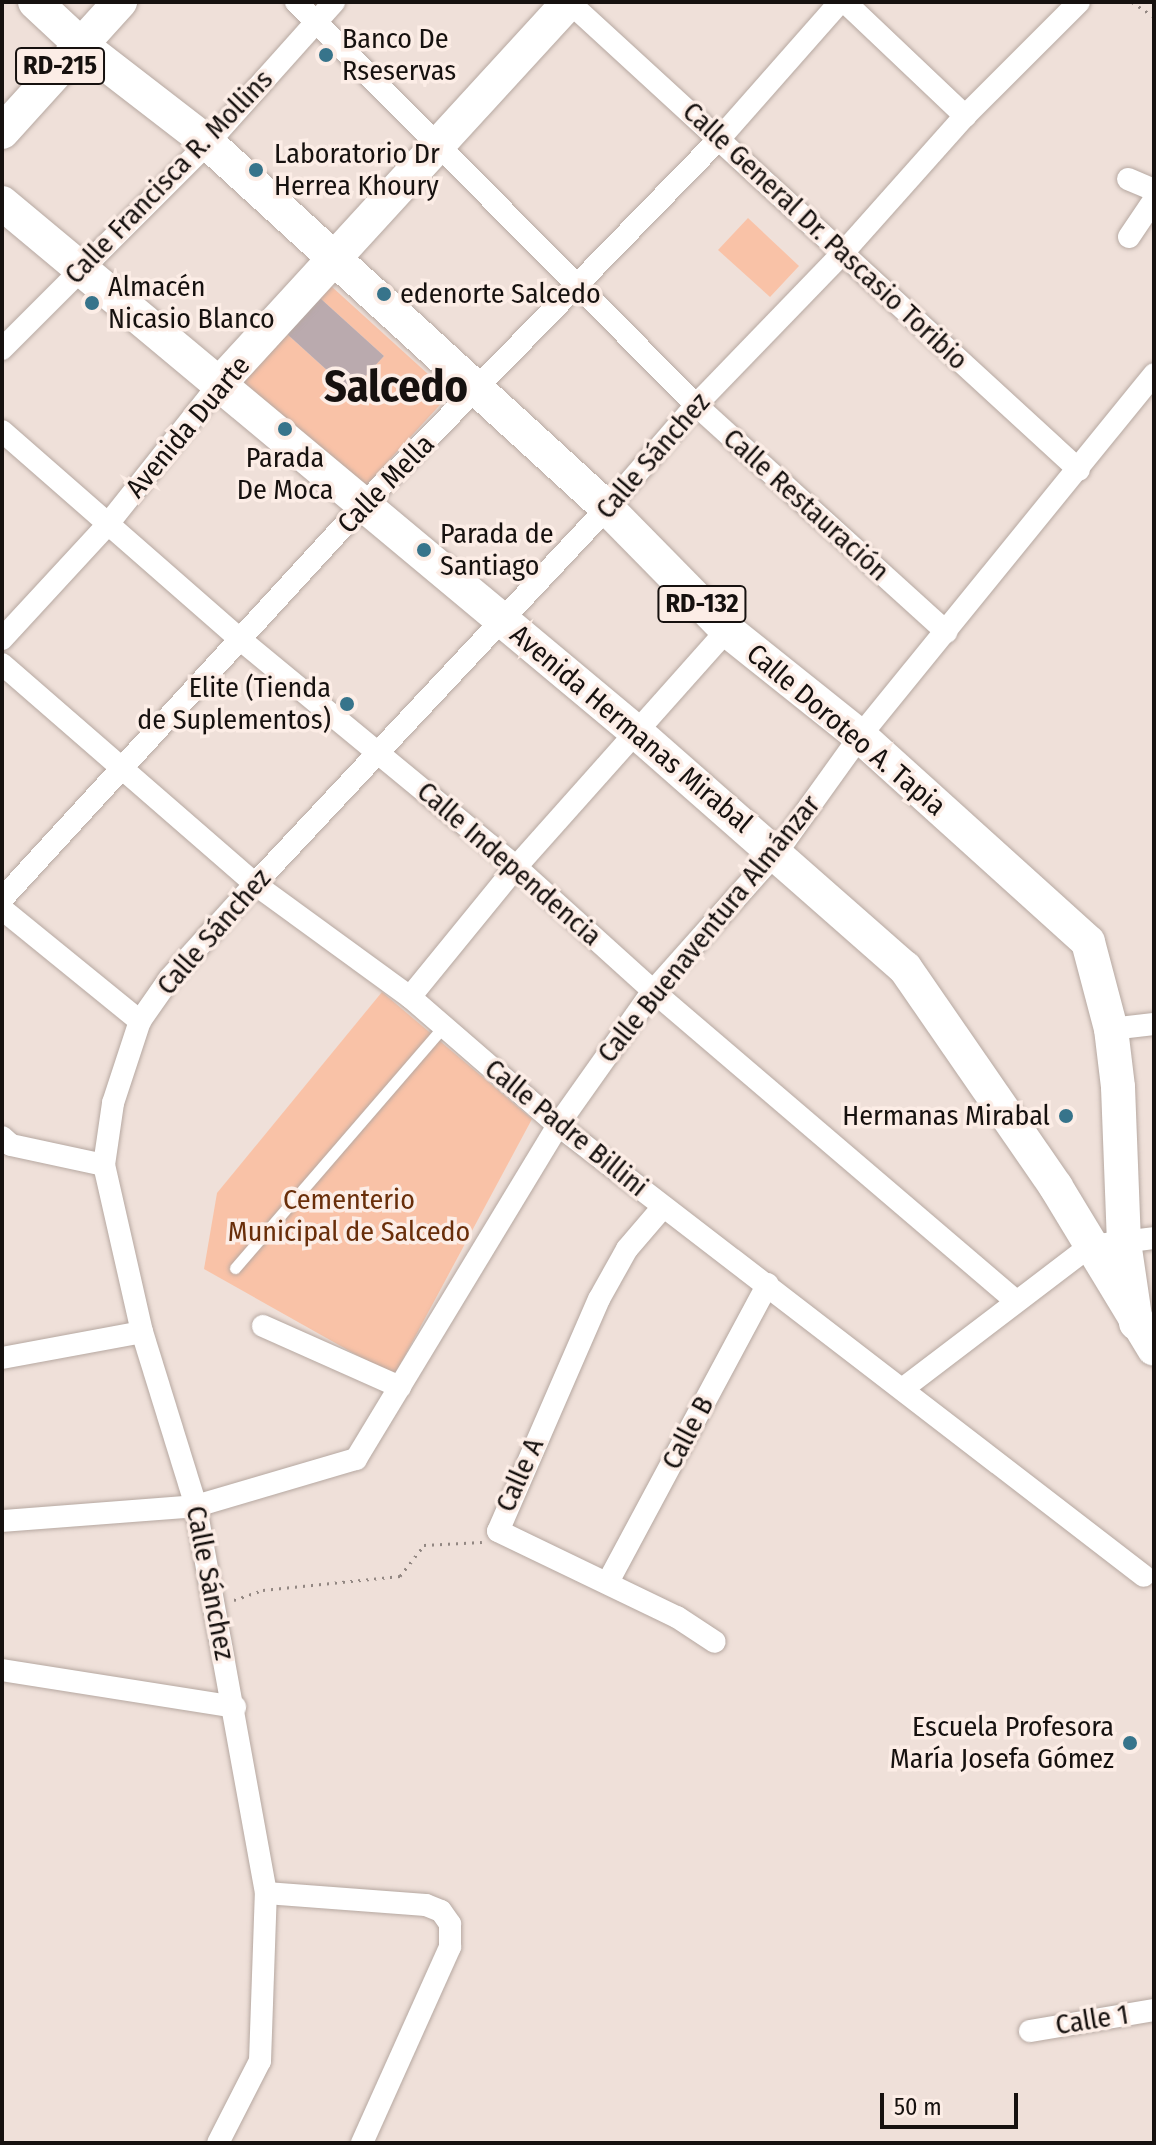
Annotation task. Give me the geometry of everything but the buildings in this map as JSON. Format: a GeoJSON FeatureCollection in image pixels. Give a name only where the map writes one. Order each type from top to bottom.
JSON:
{"type":"FeatureCollection","features":[{"type":"Feature","properties":{"kind":"main road","name":"Calle Doroteo A. Tapia"},"geometry":{"type":"LineString","coordinates":[[35,2],[80,44],[208,143],[338,259],[607,508],[727,630],[860,736],[1088,942],[1111,1029],[1139,1240],[1145,1336]]}},
{"type":"Feature","properties":{"kind":"main road","name":"RD-215"},"geometry":{"type":"LineString","coordinates":[[2,132],[120,2]]}},
{"type":"Feature","properties":{"kind":"main road","name":"Avenida Duarte"},"geometry":{"type":"LineString","coordinates":[[220,383],[338,259],[437,145],[569,2]]}},
{"type":"Feature","properties":{"kind":"main road","name":"Avenida Hermanas Mirabal"},"geometry":{"type":"LineString","coordinates":[[2,203],[635,731],[777,852],[905,968],[1090,1246],[1145,1336]]}},
{"type":"Feature","properties":{"kind":"street","name":"Calle Restauración"},"geometry":{"type":"LineString","coordinates":[[296,2],[577,281],[696,405],[946,632]]}},
{"type":"Feature","properties":{"kind":"street","name":"Calle Francisca R. Mollins"},"geometry":{"type":"LineString","coordinates":[[2,349],[208,143],[334,2]]}},
{"type":"Feature","properties":{"kind":"street","name":"Calle General Dr. Pascasio Toribio"},"geometry":{"type":"LineString","coordinates":[[569,2],[721,137],[841,255],[1079,470]]}},
{"type":"Feature","properties":{"kind":"street","name":"Calle Mella"},"geometry":{"type":"LineString","coordinates":[[2,899],[362,506],[479,389],[577,281],[721,137],[843,2]]}},
{"type":"Feature","properties":{"kind":"street"},"geometry":{"type":"LineString","coordinates":[[843,2],[965,116]]}},
{"type":"Feature","properties":{"kind":"street","name":"Calle Sánchez"},"geometry":{"type":"LineString","coordinates":[[218,2143],[260,2061],[266,1893],[235,1707],[196,1506],[142,1332],[104,1165],[113,1103],[140,1021],[170,978],[607,508],[696,405],[841,255],[965,116],[1079,2]]}},
{"type":"Feature","properties":{"kind":"street"},"geometry":{"type":"LineString","coordinates":[[1128,179],[1154,190]]}},
{"type":"Feature","properties":{"kind":"street"},"geometry":{"type":"LineString","coordinates":[[1129,237],[1154,200]]}},
{"type":"Feature","properties":{"kind":"street","name":"Calle Buenaventura Almánzar"},"geometry":{"type":"LineString","coordinates":[[2,1521],[196,1506],[348,1465],[362,1451],[558,1125],[653,991],[777,852],[860,736],[1154,374]]}},
{"type":"Feature","properties":{"kind":"street","name":"Avenida Duarte"},"geometry":{"type":"LineString","coordinates":[[2,639],[108,524],[220,383]]}},
{"type":"Feature","properties":{"kind":"street","name":"Calle Independencia"},"geometry":{"type":"LineString","coordinates":[[2,431],[241,640],[516,867],[653,991],[1015,1300]]}},
{"type":"Feature","properties":{"kind":"street"},"geometry":{"type":"LineString","coordinates":[[410,997],[516,867],[727,630]]}},
{"type":"Feature","properties":{"kind":"street","name":"Calle Padre Billini"},"geometry":{"type":"LineString","coordinates":[[2,664],[255,884],[410,997],[558,1125],[905,1387],[1144,1576]]}},
{"type":"Feature","properties":{"kind":"street"},"geometry":{"type":"LineString","coordinates":[[2,909],[140,1021]]}},
{"type":"Feature","properties":{"kind":"street"},"geometry":{"type":"LineString","coordinates":[[1111,1029],[1154,1024]]}},
{"type":"Feature","properties":{"kind":"street"},"geometry":{"type":"LineString","coordinates":[[5,1146],[104,1165]]}},
{"type":"Feature","properties":{"kind":"street","name":"Calle A"},"geometry":{"type":"LineString","coordinates":[[663,1207],[627,1249],[599,1299],[498,1531],[608,1582],[715,1642]]}},
{"type":"Feature","properties":{"kind":"street"},"geometry":{"type":"LineString","coordinates":[[905,1387],[1015,1300],[1090,1246],[1139,1240]]}},
{"type":"Feature","properties":{"kind":"street","name":"Calle B"},"geometry":{"type":"LineString","coordinates":[[608,1582],[768,1284]]}},
{"type":"Feature","properties":{"kind":"street"},"geometry":{"type":"LineString","coordinates":[[263,1326],[400,1387]]}},
{"type":"Feature","properties":{"kind":"street"},"geometry":{"type":"LineString","coordinates":[[2,1358],[142,1332]]}},
{"type":"Feature","properties":{"kind":"street"},"geometry":{"type":"LineString","coordinates":[[2,1670],[235,1707]]}},
{"type":"Feature","properties":{"kind":"street"},"geometry":{"type":"LineString","coordinates":[[266,1893],[426,1905],[441,1911],[450,1924],[450,1947],[362,2143]]}},
{"type":"Feature","properties":{"kind":"street","name":"Calle 1"},"geometry":{"type":"LineString","coordinates":[[1030,2031],[1154,2010]]}},
{"type":"Feature","properties":{"kind":"lane"},"geometry":{"type":"LineString","coordinates":[[235,1268],[444,1026]]}},
{"type":"Feature","properties":{"kind":"path"},"geometry":{"type":"LineString","coordinates":[[1132,2],[1154,17]]}},
{"type":"Feature","properties":{"kind":"path"},"geometry":{"type":"LineString","coordinates":[[214,1603],[248,1598],[263,1590],[400,1576],[424,1545],[473,1544],[498,1531]]}},
{"type":"Feature","properties":{"kind":"green space"},"geometry":{"type":"Polygon","coordinates":[[[748,218],[799,266],[770,297],[718,250],[748,218]]]}},
{"type":"Feature","properties":{"kind":"green space"},"geometry":{"type":"Polygon","coordinates":[[[331,286],[450,394],[358,494],[240,385],[287,334],[351,392],[384,356],[320,298],[331,286]]]}},
{"type":"Feature","properties":{"kind":"green space","name":"Cementerio Municipal de Salcedo"},"geometry":{"type":"Polygon","coordinates":[[[382,992],[532,1119],[394,1376],[204,1269],[217,1193],[382,992]]]}},
{"type":"Feature","properties":{"kind":"place","name":"Banco De Rseservas"},"geometry":{"type":"Point","coordinates":[326,55]}},
{"type":"Feature","properties":{"kind":"place","name":"Laboratorio Dr Herrea Khoury"},"geometry":{"type":"Point","coordinates":[256,170]}},
{"type":"Feature","properties":{"kind":"place","name":"edenorte Salcedo"},"geometry":{"type":"Point","coordinates":[384,294]}},
{"type":"Feature","properties":{"kind":"place","name":"Almacén Nicasio Blanco"},"geometry":{"type":"Point","coordinates":[92,303]}},
{"type":"Feature","properties":{"kind":"place","name":"Parada De Moca"},"geometry":{"type":"Point","coordinates":[285,429]}},
{"type":"Feature","properties":{"kind":"place","name":"Parada de Santiago"},"geometry":{"type":"Point","coordinates":[424,550]}},
{"type":"Feature","properties":{"kind":"place","name":"Elite (Tienda de Suplementos)"},"geometry":{"type":"Point","coordinates":[347,704]}},
{"type":"Feature","properties":{"kind":"place","name":"Hermanas Mirabal"},"geometry":{"type":"Point","coordinates":[1066,1116]}},
{"type":"Feature","properties":{"kind":"place","name":"Escuela Profesora María Josefa Gómez"},"geometry":{"type":"Point","coordinates":[1130,1743]}},
{"type":"Feature","properties":{"kind":"district","name":"Salcedo"},"geometry":{"type":"Point","coordinates":[396,387]}}]}
